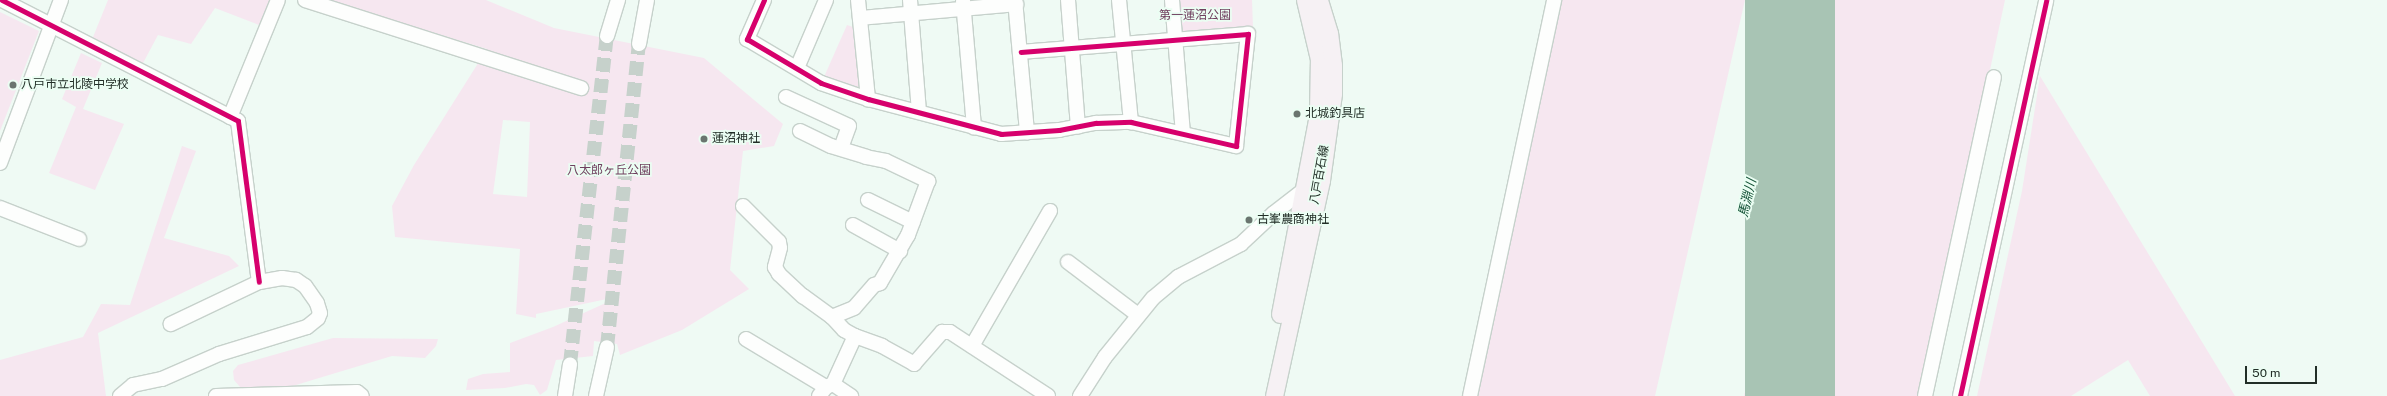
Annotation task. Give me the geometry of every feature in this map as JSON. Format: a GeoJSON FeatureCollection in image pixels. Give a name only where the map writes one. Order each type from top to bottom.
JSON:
{"type":"FeatureCollection","features":[{"type":"Feature","properties":{"kind":"main road","name":"八戸百石線"},"geometry":{"type":"LineString","coordinates":[[1263,396],[1306,188],[1318,114],[1320,88],[1319,59],[1305,0]]}},
{"type":"Feature","properties":{"kind":"main road","name":"八戸百石線"},"geometry":{"type":"LineString","coordinates":[[1274,396],[1320,180],[1333,93],[1333,65],[1329,33],[1319,0]]}},
{"type":"Feature","properties":{"kind":"street"},"geometry":{"type":"LineString","coordinates":[[2,0],[238,121],[241,129],[259,282]]}},
{"type":"Feature","properties":{"kind":"street"},"geometry":{"type":"LineString","coordinates":[[0,163],[61,0]]}},
{"type":"Feature","properties":{"kind":"street"},"geometry":{"type":"LineString","coordinates":[[230,117],[278,0]]}},
{"type":"Feature","properties":{"kind":"street"},"geometry":{"type":"LineString","coordinates":[[305,0],[581,88]]}},
{"type":"Feature","properties":{"kind":"street"},"geometry":{"type":"LineString","coordinates":[[608,36],[618,0]]}},
{"type":"Feature","properties":{"kind":"street"},"geometry":{"type":"LineString","coordinates":[[639,44],[647,0]]}},
{"type":"Feature","properties":{"kind":"street"},"geometry":{"type":"LineString","coordinates":[[764,0],[747,38],[821,83],[868,98],[974,128],[1001,134],[1078,127],[1096,123],[1131,122],[1236,146],[1248,34],[1175,38],[1021,52]]}},
{"type":"Feature","properties":{"kind":"street"},"geometry":{"type":"LineString","coordinates":[[797,68],[826,0]]}},
{"type":"Feature","properties":{"kind":"street"},"geometry":{"type":"LineString","coordinates":[[858,0],[868,98]]}},
{"type":"Feature","properties":{"kind":"street"},"geometry":{"type":"LineString","coordinates":[[1068,0],[1078,127]]}},
{"type":"Feature","properties":{"kind":"street"},"geometry":{"type":"LineString","coordinates":[[1119,0],[1131,122]]}},
{"type":"Feature","properties":{"kind":"street"},"geometry":{"type":"LineString","coordinates":[[1172,0],[1182,133]]}},
{"type":"Feature","properties":{"kind":"street"},"geometry":{"type":"LineString","coordinates":[[1470,396],[1554,0]]}},
{"type":"Feature","properties":{"kind":"street"},"geometry":{"type":"LineString","coordinates":[[1960,396],[2046,0]]}},
{"type":"Feature","properties":{"kind":"street"},"geometry":{"type":"LineString","coordinates":[[860,18],[911,7],[1015,2],[1028,132]]}},
{"type":"Feature","properties":{"kind":"street"},"geometry":{"type":"LineString","coordinates":[[963,4],[974,128]]}},
{"type":"Feature","properties":{"kind":"street"},"geometry":{"type":"LineString","coordinates":[[911,7],[920,112]]}},
{"type":"Feature","properties":{"kind":"street"},"geometry":{"type":"LineString","coordinates":[[1925,396],[1994,77]]}},
{"type":"Feature","properties":{"kind":"street"},"geometry":{"type":"LineString","coordinates":[[786,97],[849,126],[841,148]]}},
{"type":"Feature","properties":{"kind":"street"},"geometry":{"type":"LineString","coordinates":[[800,131],[831,146],[866,157],[886,161],[928,181],[913,222],[900,251],[880,283],[874,285],[866,297],[854,308],[832,317]]}},
{"type":"Feature","properties":{"kind":"street"},"geometry":{"type":"LineString","coordinates":[[1080,396],[1105,357],[1153,298],[1178,277],[1241,244],[1274,213],[1306,188],[1320,180]]}},
{"type":"Feature","properties":{"kind":"street"},"geometry":{"type":"LineString","coordinates":[[868,200],[913,222]]}},
{"type":"Feature","properties":{"kind":"street"},"geometry":{"type":"LineString","coordinates":[[743,206],[779,242],[780,248],[775,267],[779,274],[802,296],[832,317],[844,330],[855,336],[882,346],[914,364],[942,332],[950,332],[1048,396]]}},
{"type":"Feature","properties":{"kind":"street"},"geometry":{"type":"LineString","coordinates":[[0,208],[79,239]]}},
{"type":"Feature","properties":{"kind":"street"},"geometry":{"type":"LineString","coordinates":[[972,346],[1050,211]]}},
{"type":"Feature","properties":{"kind":"street"},"geometry":{"type":"LineString","coordinates":[[853,225],[900,251]]}},
{"type":"Feature","properties":{"kind":"street"},"geometry":{"type":"LineString","coordinates":[[1068,262],[1138,315]]}},
{"type":"Feature","properties":{"kind":"street"},"geometry":{"type":"LineString","coordinates":[[120,396],[133,385],[162,379],[219,354],[308,327],[318,318],[317,302],[305,286],[296,280],[282,278],[259,282],[171,324]]}},
{"type":"Feature","properties":{"kind":"street"},"geometry":{"type":"LineString","coordinates":[[826,389],[855,336]]}},
{"type":"Feature","properties":{"kind":"street"},"geometry":{"type":"LineString","coordinates":[[746,339],[826,389],[851,396]]}},
{"type":"Feature","properties":{"kind":"street"},"geometry":{"type":"LineString","coordinates":[[596,396],[608,347]]}},
{"type":"Feature","properties":{"kind":"street"},"geometry":{"type":"LineString","coordinates":[[565,396],[570,364]]}},
{"type":"Feature","properties":{"kind":"street"},"geometry":{"type":"LineString","coordinates":[[216,396],[307,395],[357,392],[362,396]]}},
{"type":"Feature","properties":{"kind":"green space"},"geometry":{"type":"Polygon","coordinates":[[[108,0],[271,0],[259,25],[215,8],[191,44],[158,35],[142,65],[91,42],[108,0]]]}},
{"type":"Feature","properties":{"kind":"green space","name":"八太郎ヶ丘公園"},"geometry":{"type":"Polygon","coordinates":[[[327,0],[486,0],[554,28],[704,58],[783,124],[774,146],[743,151],[730,270],[749,289],[682,330],[620,355],[617,344],[594,341],[593,356],[556,360],[547,390],[540,395],[534,385],[526,384],[505,388],[466,390],[468,379],[483,374],[510,372],[510,343],[553,327],[621,296],[536,314],[536,318],[516,314],[520,249],[395,237],[392,206],[414,165],[487,49],[327,0]],[[503,120],[493,194],[527,197],[530,122],[503,120]]]}},
{"type":"Feature","properties":{"kind":"green space","name":"第一蓮沼公園"},"geometry":{"type":"Polygon","coordinates":[[[1176,0],[1252,0],[1253,28],[1182,34],[1179,29],[1176,0]]]}},
{"type":"Feature","properties":{"kind":"green space"},"geometry":{"type":"Polygon","coordinates":[[[1560,0],[1745,0],[1655,396],[1476,396],[1560,0]]]}},
{"type":"Feature","properties":{"kind":"green space"},"geometry":{"type":"Polygon","coordinates":[[[1835,0],[2005,0],[1920,396],[1744,396],[1835,0]]]}},
{"type":"Feature","properties":{"kind":"green space","name":"八戸市立北陵中学校"},"geometry":{"type":"Polygon","coordinates":[[[0,12],[39,31],[0,131],[0,12]]]}},
{"type":"Feature","properties":{"kind":"green space"},"geometry":{"type":"Polygon","coordinates":[[[847,25],[856,28],[862,87],[859,90],[824,77],[847,25]]]}},
{"type":"Feature","properties":{"kind":"green space"},"geometry":{"type":"Polygon","coordinates":[[[81,53],[102,63],[83,109],[124,124],[95,190],[49,173],[76,107],[62,99],[81,53]]]}},
{"type":"Feature","properties":{"kind":"green space"},"geometry":{"type":"Polygon","coordinates":[[[2040,76],[2235,396],[2150,396],[2128,360],[2071,396],[1977,396],[2022,191],[2040,76]]]}},
{"type":"Feature","properties":{"kind":"green space"},"geometry":{"type":"Polygon","coordinates":[[[182,146],[196,151],[164,238],[229,256],[239,266],[98,333],[106,396],[0,396],[0,360],[83,337],[101,304],[130,305],[182,146]]]}},
{"type":"Feature","properties":{"kind":"green space"},"geometry":{"type":"Polygon","coordinates":[[[333,338],[438,339],[436,346],[425,358],[392,356],[286,388],[240,387],[234,380],[233,371],[238,365],[333,338]]]}},
{"type":"Feature","properties":{"kind":"water","name":"馬淵川"},"geometry":{"type":"Polygon","coordinates":[[[1745,0],[1835,0],[1835,396],[1745,396],[1745,0]]]}},
{"type":"Feature","properties":{"kind":"tunnel"},"geometry":{"type":"LineString","coordinates":[[570,364],[607,36]]}},
{"type":"Feature","properties":{"kind":"tunnel"},"geometry":{"type":"LineString","coordinates":[[607,347],[639,44]]}},
{"type":"Feature","properties":{"kind":"cycle path"},"geometry":{"type":"LineString","coordinates":[[2,0],[238,121],[259,282]]}},
{"type":"Feature","properties":{"kind":"cycle path"},"geometry":{"type":"LineString","coordinates":[[764,0],[747,39],[821,83],[868,99],[1001,134],[1059,130],[1096,123],[1131,122],[1236,146],[1248,34],[1021,52]]}},
{"type":"Feature","properties":{"kind":"cycle path"},"geometry":{"type":"LineString","coordinates":[[1960,396],[2046,0]]}},
{"type":"Feature","properties":{"kind":"place","name":"八戸市立北陵中学校"},"geometry":{"type":"Point","coordinates":[13,85]}},
{"type":"Feature","properties":{"kind":"place","name":"北城釣具店"},"geometry":{"type":"Point","coordinates":[1297,114]}},
{"type":"Feature","properties":{"kind":"place","name":"蓮沼神社"},"geometry":{"type":"Point","coordinates":[704,139]}},
{"type":"Feature","properties":{"kind":"place","name":"古峯農商神社"},"geometry":{"type":"Point","coordinates":[1249,220]}}]}
